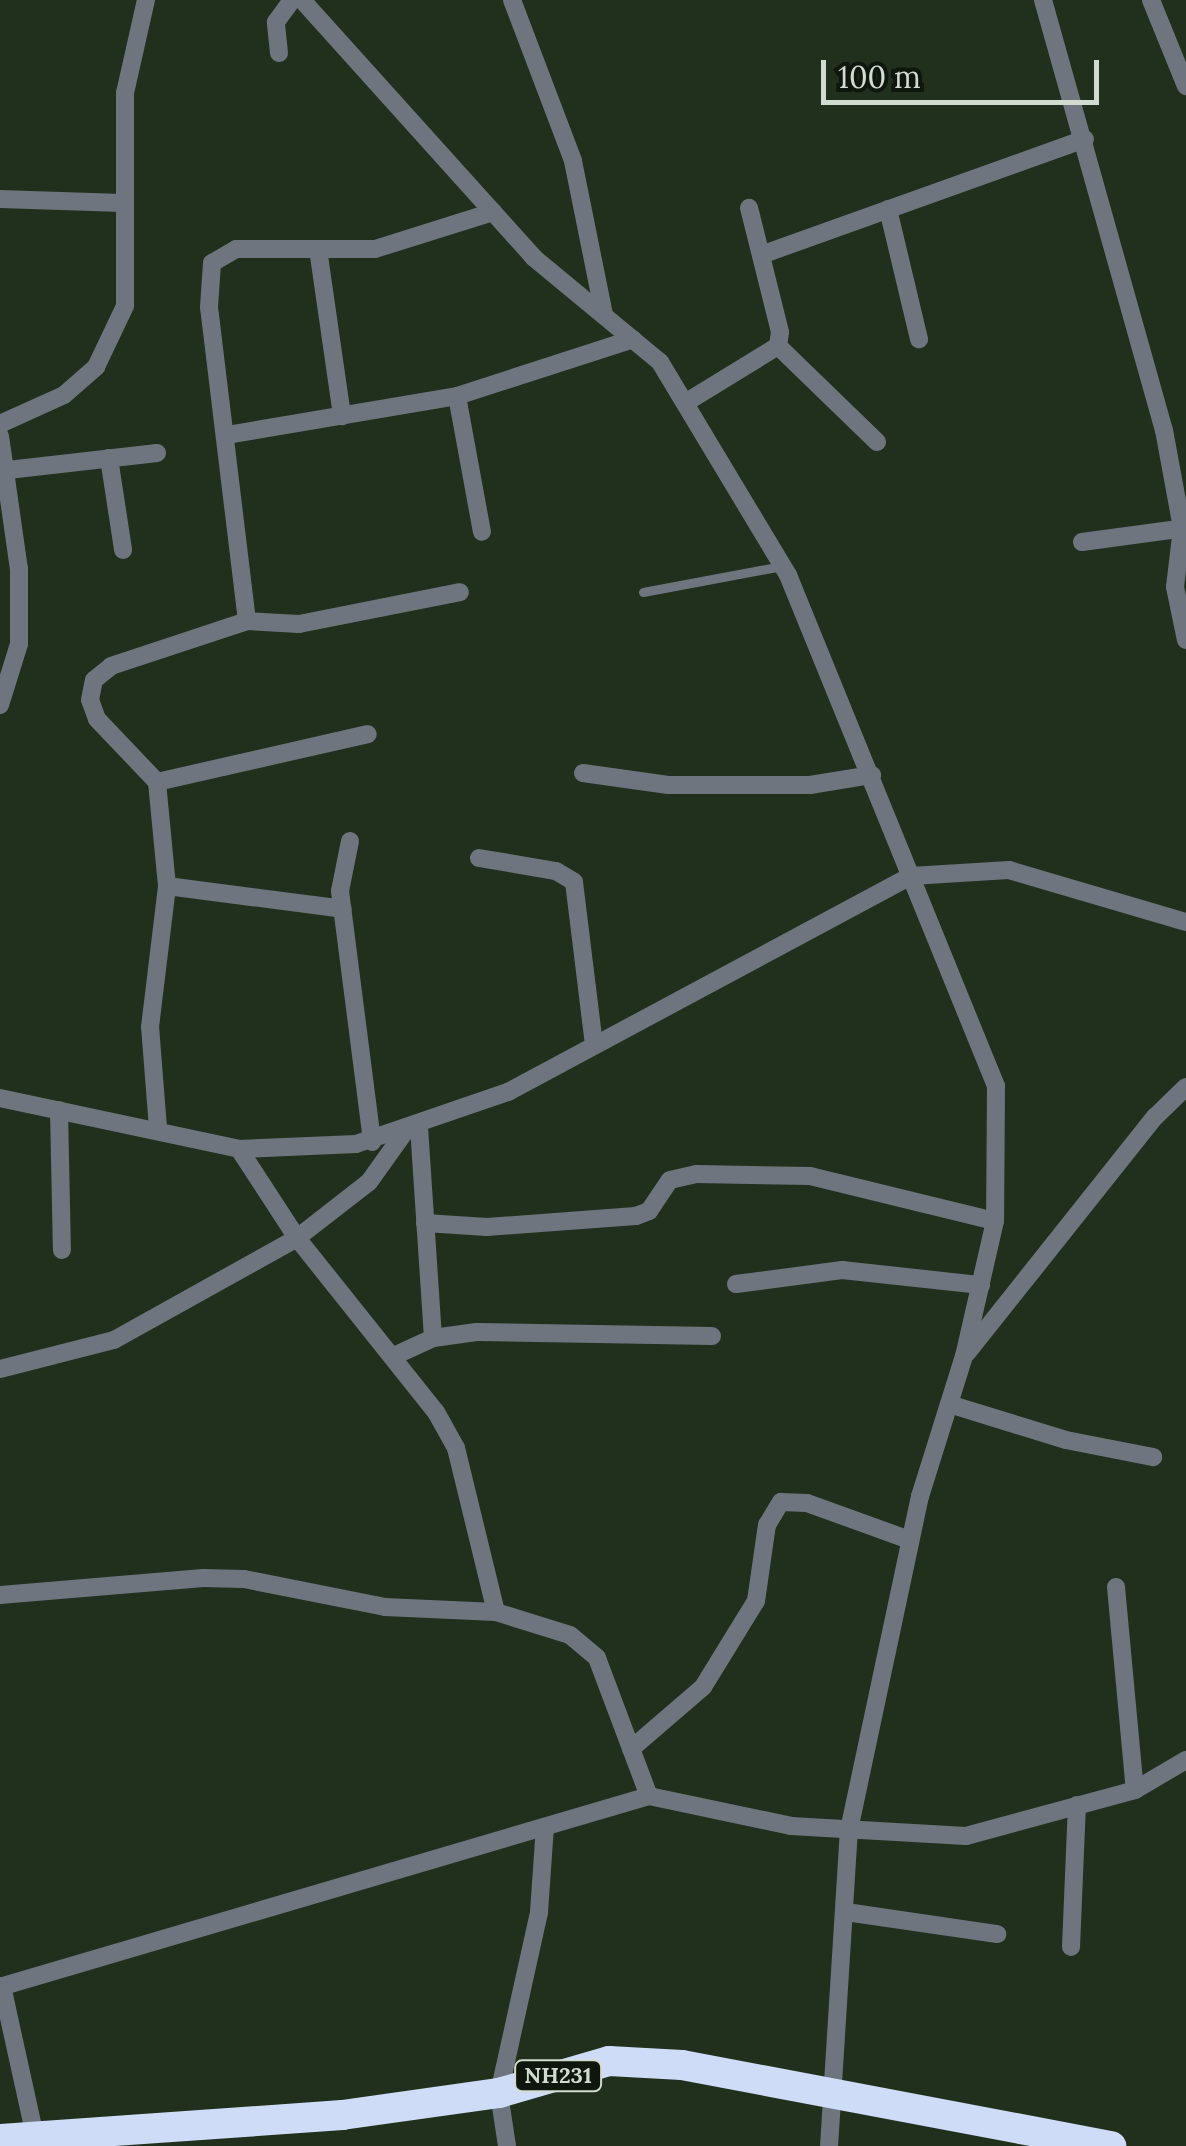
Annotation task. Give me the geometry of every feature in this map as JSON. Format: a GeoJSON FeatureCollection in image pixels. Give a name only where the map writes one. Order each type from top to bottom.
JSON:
{"type":"FeatureCollection","features":[{"type":"Feature","properties":{"kind":"highway","name":"NH231"},"geometry":{"type":"LineString","coordinates":[[0,2139],[219,2134],[499,2093],[609,2061],[682,2065],[1111,2146]]}},
{"type":"Feature","properties":{"kind":"street"},"geometry":{"type":"LineString","coordinates":[[0,424],[64,395],[111,347],[125,306],[125,93],[146,0]]}},
{"type":"Feature","properties":{"kind":"street"},"geometry":{"type":"LineString","coordinates":[[279,53],[276,22],[292,0]]}},
{"type":"Feature","properties":{"kind":"street"},"geometry":{"type":"LineString","coordinates":[[302,0],[533,257],[660,362],[782,566],[914,876],[996,1086],[995,1221],[964,1356],[910,1540],[850,1829],[837,2094],[829,2146]]}},
{"type":"Feature","properties":{"kind":"street"},"geometry":{"type":"LineString","coordinates":[[512,0],[573,161],[604,315]]}},
{"type":"Feature","properties":{"kind":"street"},"geometry":{"type":"LineString","coordinates":[[1043,0],[1164,430],[1184,528],[1175,587],[1186,640]]}},
{"type":"Feature","properties":{"kind":"street"},"geometry":{"type":"LineString","coordinates":[[1151,0],[1186,86]]}},
{"type":"Feature","properties":{"kind":"street"},"geometry":{"type":"LineString","coordinates":[[761,255],[1084,139]]}},
{"type":"Feature","properties":{"kind":"street"},"geometry":{"type":"LineString","coordinates":[[0,199],[122,203]]}},
{"type":"Feature","properties":{"kind":"street"},"geometry":{"type":"LineString","coordinates":[[749,208],[778,346],[877,442]]}},
{"type":"Feature","properties":{"kind":"street"},"geometry":{"type":"LineString","coordinates":[[888,209],[919,339]]}},
{"type":"Feature","properties":{"kind":"street"},"geometry":{"type":"LineString","coordinates":[[246,620],[210,306],[212,263],[236,249],[375,249],[493,212]]}},
{"type":"Feature","properties":{"kind":"street"},"geometry":{"type":"LineString","coordinates":[[318,249],[342,416]]}},
{"type":"Feature","properties":{"kind":"street"},"geometry":{"type":"LineString","coordinates":[[227,436],[457,396],[633,340]]}},
{"type":"Feature","properties":{"kind":"street"},"geometry":{"type":"LineString","coordinates":[[685,404],[778,346]]}},
{"type":"Feature","properties":{"kind":"street"},"geometry":{"type":"LineString","coordinates":[[457,396],[482,532]]}},
{"type":"Feature","properties":{"kind":"street"},"geometry":{"type":"LineString","coordinates":[[0,705],[19,644],[19,568],[3,454],[110,458],[156,453]]}},
{"type":"Feature","properties":{"kind":"street"},"geometry":{"type":"LineString","coordinates":[[110,458],[123,550]]}},
{"type":"Feature","properties":{"kind":"street"},"geometry":{"type":"LineString","coordinates":[[1082,542],[1184,528]]}},
{"type":"Feature","properties":{"kind":"street"},"geometry":{"type":"LineString","coordinates":[[158,1128],[150,1027],[167,886],[156,782],[97,719],[90,700],[94,680],[111,666],[246,620],[299,624],[460,592]]}},
{"type":"Feature","properties":{"kind":"street"},"geometry":{"type":"LineString","coordinates":[[156,782],[368,734]]}},
{"type":"Feature","properties":{"kind":"street"},"geometry":{"type":"LineString","coordinates":[[583,774],[668,786],[810,786],[872,775]]}},
{"type":"Feature","properties":{"kind":"street"},"geometry":{"type":"LineString","coordinates":[[350,841],[342,863],[342,908],[372,1142]]}},
{"type":"Feature","properties":{"kind":"street"},"geometry":{"type":"LineString","coordinates":[[478,858],[556,871],[574,882],[594,1044]]}},
{"type":"Feature","properties":{"kind":"street"},"geometry":{"type":"LineString","coordinates":[[0,1098],[158,1128],[239,1149],[372,1142],[508,1092],[914,876],[1009,870],[1186,922]]}},
{"type":"Feature","properties":{"kind":"street"},"geometry":{"type":"LineString","coordinates":[[167,886],[342,908]]}},
{"type":"Feature","properties":{"kind":"street"},"geometry":{"type":"LineString","coordinates":[[964,1356],[1155,1117],[1186,1088]]}},
{"type":"Feature","properties":{"kind":"street"},"geometry":{"type":"LineString","coordinates":[[59,1110],[62,1250]]}},
{"type":"Feature","properties":{"kind":"street"},"geometry":{"type":"LineString","coordinates":[[412,1130],[425,1222],[432,1338]]}},
{"type":"Feature","properties":{"kind":"street"},"geometry":{"type":"LineString","coordinates":[[0,1369],[114,1340],[297,1238],[369,1182],[412,1130]]}},
{"type":"Feature","properties":{"kind":"street"},"geometry":{"type":"LineString","coordinates":[[239,1149],[297,1238],[394,1356],[456,1448],[496,1612]]}},
{"type":"Feature","properties":{"kind":"street"},"geometry":{"type":"LineString","coordinates":[[425,1222],[486,1227],[636,1216],[649,1210],[670,1180],[696,1174],[810,1176],[995,1221]]}},
{"type":"Feature","properties":{"kind":"street"},"geometry":{"type":"LineString","coordinates":[[736,1284],[842,1270],[981,1285]]}},
{"type":"Feature","properties":{"kind":"street"},"geometry":{"type":"LineString","coordinates":[[394,1356],[432,1338],[478,1332],[712,1336]]}},
{"type":"Feature","properties":{"kind":"street"},"geometry":{"type":"LineString","coordinates":[[949,1404],[1066,1440],[1153,1457]]}},
{"type":"Feature","properties":{"kind":"street"},"geometry":{"type":"LineString","coordinates":[[632,1749],[703,1688],[756,1601],[771,1509],[781,1502],[807,1503],[910,1540]]}},
{"type":"Feature","properties":{"kind":"street"},"geometry":{"type":"LineString","coordinates":[[0,1596],[202,1578],[385,1607],[496,1612],[570,1636],[597,1658],[649,1796]]}},
{"type":"Feature","properties":{"kind":"street"},"geometry":{"type":"LineString","coordinates":[[1116,1588],[1135,1790]]}},
{"type":"Feature","properties":{"kind":"street"},"geometry":{"type":"LineString","coordinates":[[35,2136],[1,1987],[649,1796],[791,1826],[966,1836],[1135,1790],[1186,1760]]}},
{"type":"Feature","properties":{"kind":"street"},"geometry":{"type":"LineString","coordinates":[[1072,1948],[1077,1805]]}},
{"type":"Feature","properties":{"kind":"street"},"geometry":{"type":"LineString","coordinates":[[506,2146],[499,2093],[539,1912],[545,1827]]}},
{"type":"Feature","properties":{"kind":"street"},"geometry":{"type":"LineString","coordinates":[[846,1912],[997,1934]]}},
{"type":"Feature","properties":{"kind":"lane"},"geometry":{"type":"LineString","coordinates":[[642,592],[782,566]]}}]}
